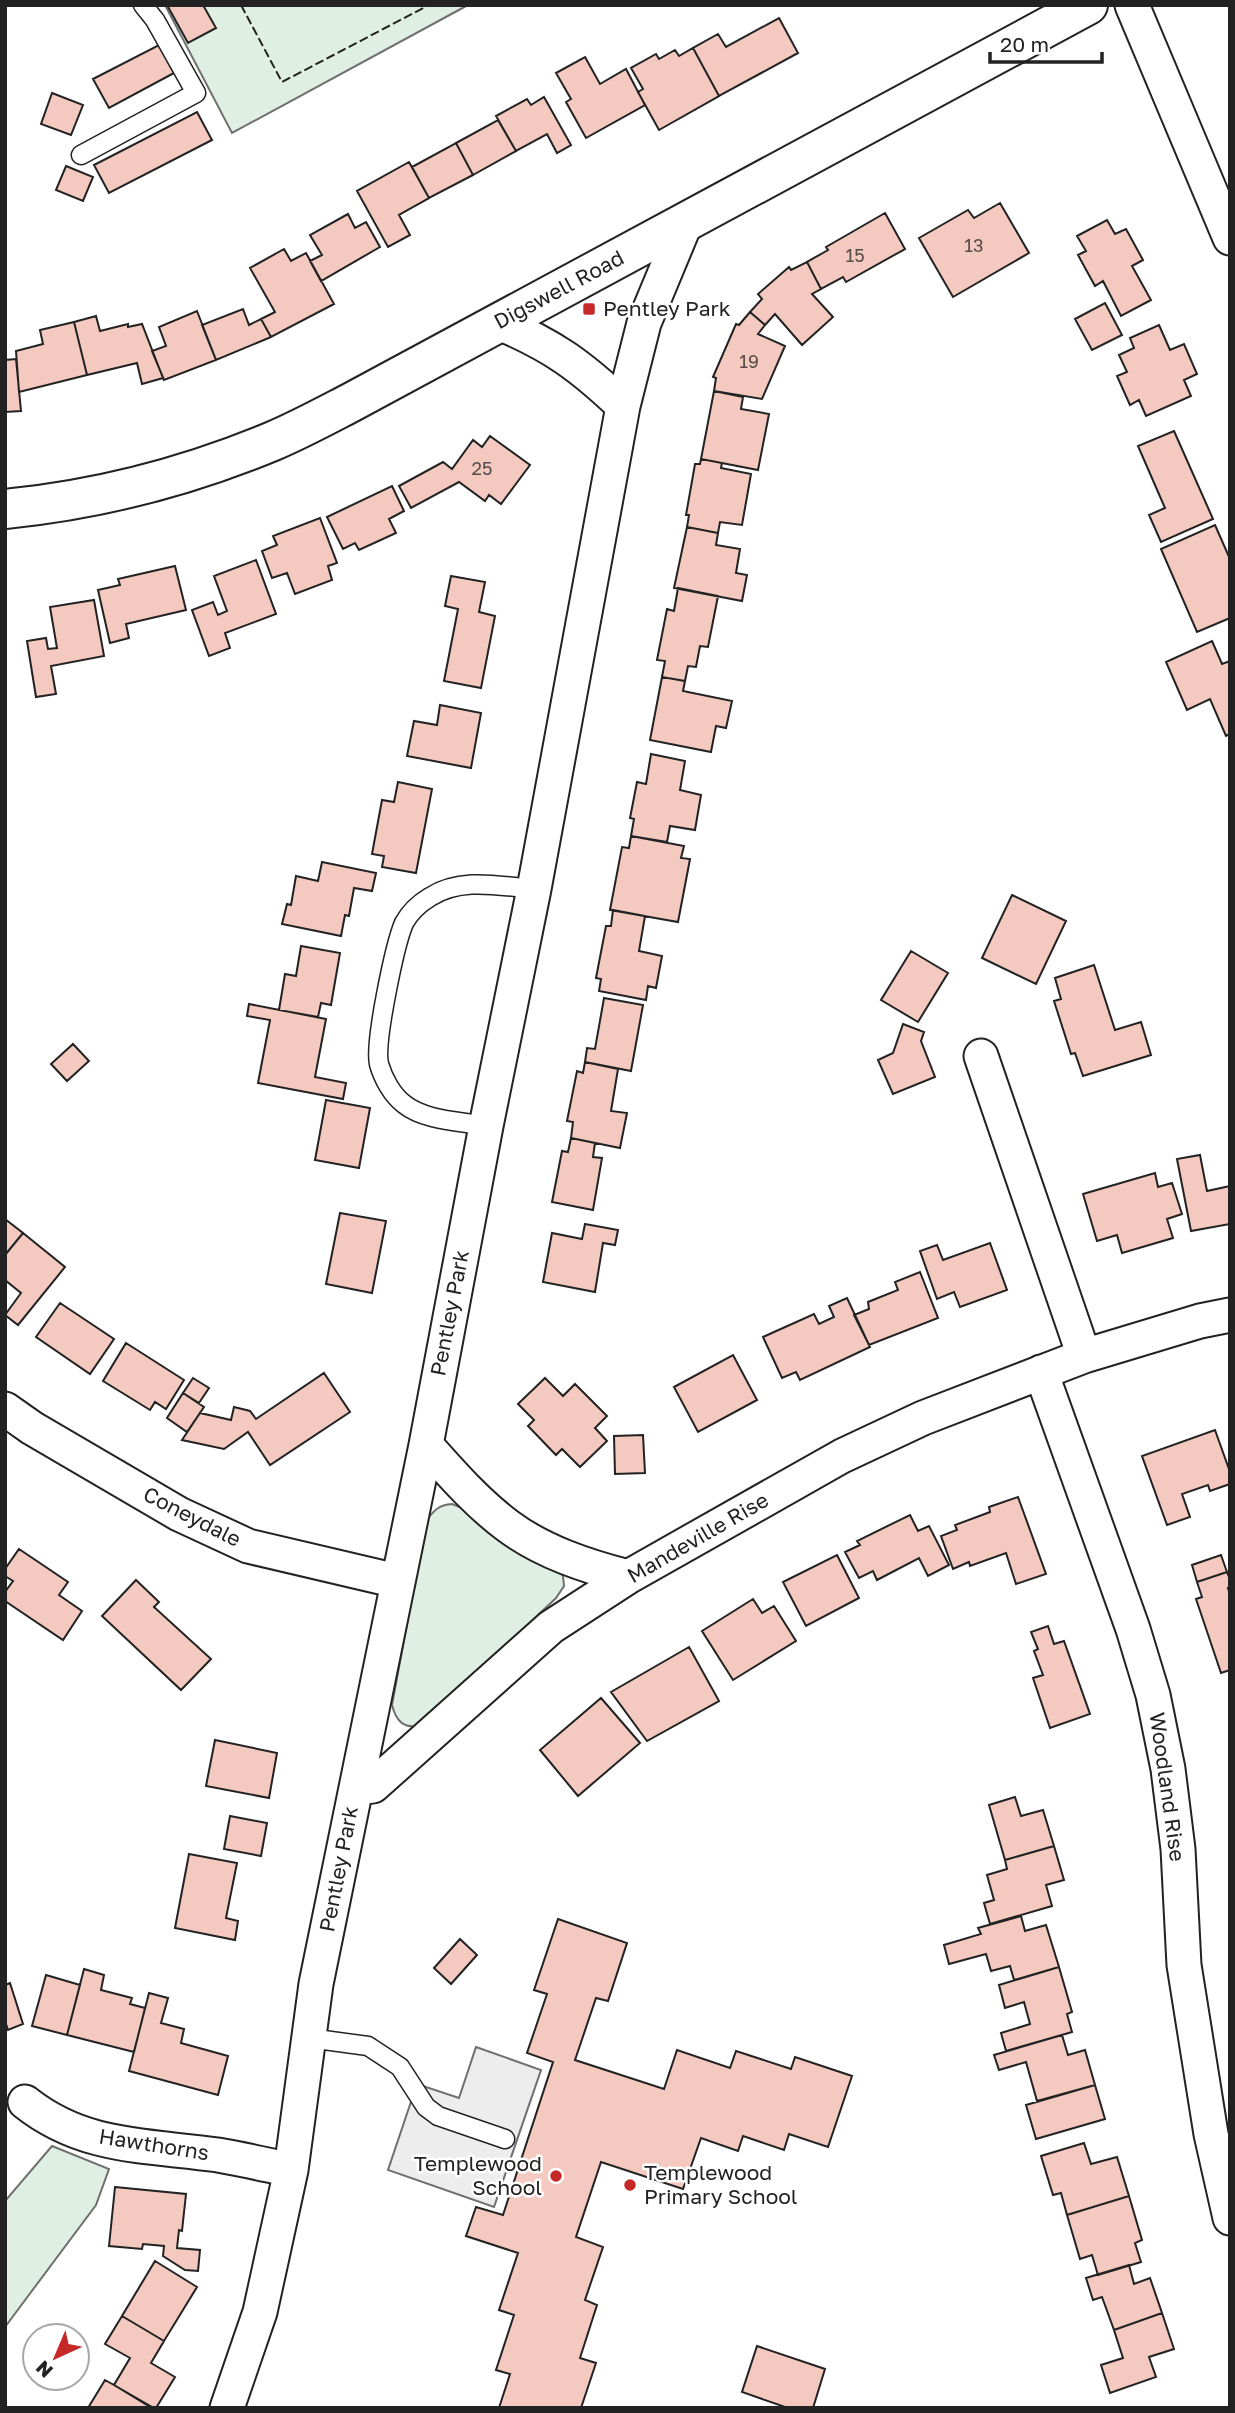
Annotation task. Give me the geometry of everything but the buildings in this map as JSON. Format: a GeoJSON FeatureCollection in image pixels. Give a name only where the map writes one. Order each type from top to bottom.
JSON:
{"type":"FeatureCollection","features":[{"type":"Feature","properties":{"kind":"street","name":"Digswell Road"},"geometry":{"type":"LineString","coordinates":[[5,509],[92,496],[192,470],[274,441],[350,403],[1088,5]]}},
{"type":"Feature","properties":{"kind":"street"},"geometry":{"type":"LineString","coordinates":[[1132,5],[1230,237]]}},
{"type":"Feature","properties":{"kind":"street","name":"Pentley Park"},"geometry":{"type":"LineString","coordinates":[[227,2408],[260,2312],[291,2170],[316,1984],[534,889],[623,406],[644,323],[686,222]]}},
{"type":"Feature","properties":{"kind":"street"},"geometry":{"type":"LineString","coordinates":[[499,323],[563,354],[623,406]]}},
{"type":"Feature","properties":{"kind":"street"},"geometry":{"type":"LineString","coordinates":[[981,1056],[1084,1356]]}},
{"type":"Feature","properties":{"kind":"street","name":"Mandeville Rise"},"geometry":{"type":"LineString","coordinates":[[356,1788],[373,1786],[551,1628],[628,1577],[842,1456],[923,1418],[1084,1356],[1200,1321],[1230,1315]]}},
{"type":"Feature","properties":{"kind":"street","name":"Woodland Rise"},"geometry":{"type":"LineString","coordinates":[[1041,1372],[1133,1629],[1153,1695],[1168,1769],[1178,1849],[1184,1965],[1211,2134],[1230,2218]]}},
{"type":"Feature","properties":{"kind":"street","name":"Coneydale"},"geometry":{"type":"LineString","coordinates":[[5,1409],[32,1428],[179,1514],[248,1546],[397,1581]]}},
{"type":"Feature","properties":{"kind":"street"},"geometry":{"type":"LineString","coordinates":[[425,1445],[478,1500],[509,1526],[548,1549],[588,1567],[628,1577]]}},
{"type":"Feature","properties":{"kind":"street","name":"Hawthorns"},"geometry":{"type":"LineString","coordinates":[[25,2102],[44,2118],[118,2144],[218,2155],[291,2170]]}},
{"type":"Feature","properties":{"kind":"lane"},"geometry":{"type":"LineString","coordinates":[[80,155],[197,93],[155,20],[143,5]]}},
{"type":"Feature","properties":{"kind":"lane"},"geometry":{"type":"LineString","coordinates":[[485,1126],[417,1113],[402,1103],[388,1086],[379,1063],[378,1043],[397,943],[405,920],[417,906],[449,887],[474,884],[534,889]]}},
{"type":"Feature","properties":{"kind":"lane"},"geometry":{"type":"LineString","coordinates":[[309,2038],[368,2046],[400,2067],[426,2107],[438,2116],[505,2139]]}},
{"type":"Feature","properties":{"kind":"green space"},"geometry":{"type":"Polygon","coordinates":[[[165,5],[468,5],[232,133],[165,5]]]}},
{"type":"Feature","properties":{"kind":"green space"},"geometry":{"type":"Polygon","coordinates":[[[452,1504],[462,1508],[491,1532],[558,1569],[563,1576],[564,1586],[556,1598],[422,1725],[410,1726],[399,1720],[392,1705],[426,1521],[437,1509],[452,1504]]]}},
{"type":"Feature","properties":{"kind":"green space"},"geometry":{"type":"Polygon","coordinates":[[[52,2146],[109,2169],[96,2205],[5,2327],[5,2201],[52,2146]]]}},
{"type":"Feature","properties":{"kind":"shaded area"},"geometry":{"type":"Polygon","coordinates":[[[476,2047],[541,2070],[494,2207],[388,2170],[417,2084],[459,2098],[476,2047]]]}},
{"type":"Feature","properties":{"kind":"fence"},"geometry":{"type":"LineString","coordinates":[[241,5],[282,82],[429,5]]}},
{"type":"Feature","properties":{"kind":"place","name":"Pentley Park"},"geometry":{"type":"Point","coordinates":[589,309]}},
{"type":"Feature","properties":{"kind":"place","name":"Templewood School"},"geometry":{"type":"Point","coordinates":[556,2176]}},
{"type":"Feature","properties":{"kind":"place","name":"Templewood Primary School"},"geometry":{"type":"Point","coordinates":[630,2185]}}]}
